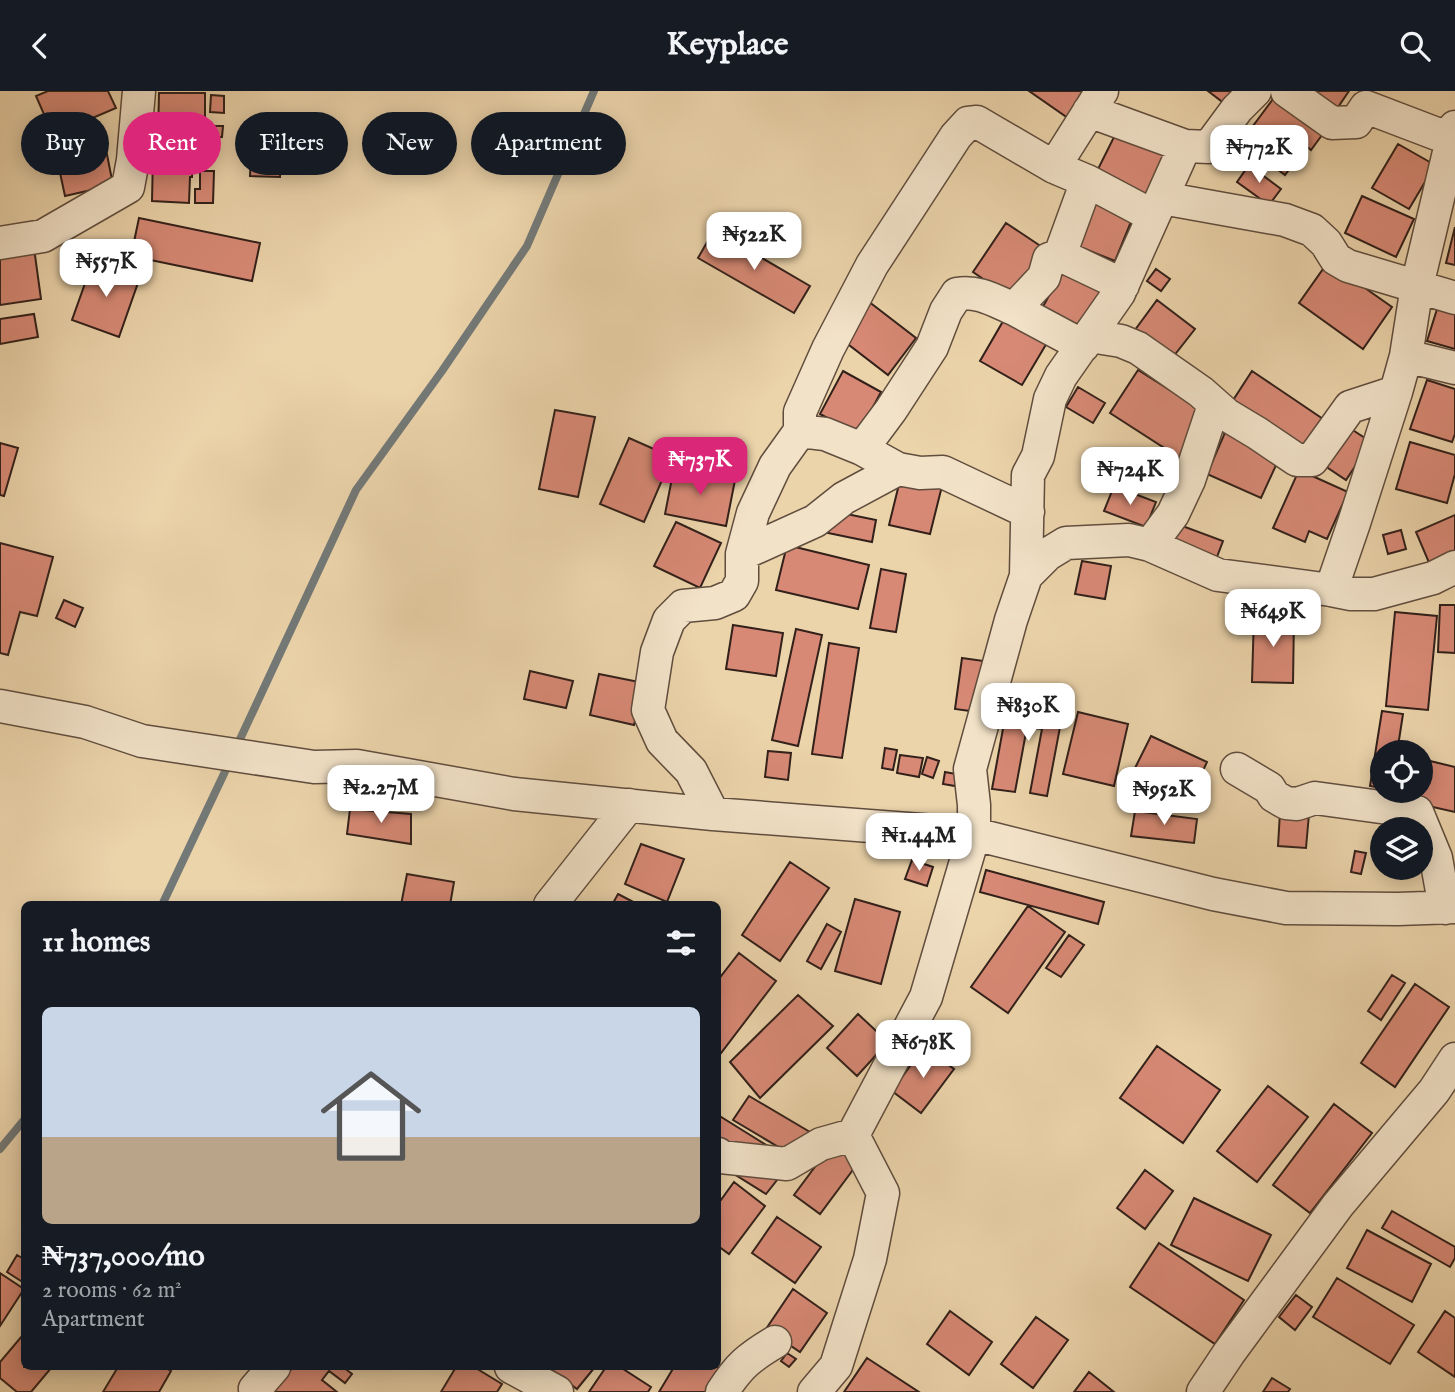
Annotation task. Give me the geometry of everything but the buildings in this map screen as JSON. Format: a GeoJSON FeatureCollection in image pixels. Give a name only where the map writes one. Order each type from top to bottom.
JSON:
{"type":"FeatureCollection","features":[{"type":"Feature","properties":{"kind":"street"},"geometry":{"type":"LineString","coordinates":[[0,243],[43,236],[128,187],[139,91]]}},
{"type":"Feature","properties":{"kind":"street"},"geometry":{"type":"LineString","coordinates":[[1054,167],[1096,101],[1185,146],[1209,147],[1237,109],[1255,91]]}},
{"type":"Feature","properties":{"kind":"street"},"geometry":{"type":"LineString","coordinates":[[1287,91],[1332,123],[1356,122],[1366,107],[1437,134],[1454,131],[1417,286],[1406,356],[1331,590]]}},
{"type":"Feature","properties":{"kind":"street"},"geometry":{"type":"LineString","coordinates":[[713,814],[691,771],[662,741],[648,710],[657,652],[669,620],[683,606],[715,603],[734,595],[741,581],[742,554],[753,513],[775,466],[800,431],[800,412],[828,349],[872,265],[956,136],[968,123],[977,122],[1054,167],[1157,207],[1285,220],[1312,230],[1326,243],[1335,259],[1348,266],[1455,298]]}},
{"type":"Feature","properties":{"kind":"street"},"geometry":{"type":"LineString","coordinates":[[721,1157],[787,1164],[821,1144],[853,1135],[926,997],[974,834],[970,769],[1011,620],[1027,576],[1028,475],[1038,456],[1050,399],[1061,376],[1121,289],[1185,146]]}},
{"type":"Feature","properties":{"kind":"street"},"geometry":{"type":"LineString","coordinates":[[1060,255],[1087,181]]}},
{"type":"Feature","properties":{"kind":"street"},"geometry":{"type":"LineString","coordinates":[[1014,309],[1044,277],[1049,259],[1060,255],[1121,289],[1128,309],[1129,337],[1138,348]]}},
{"type":"Feature","properties":{"kind":"street"},"geometry":{"type":"LineString","coordinates":[[862,449],[932,347],[946,311],[957,294],[967,292],[981,294],[1087,341],[1121,341],[1138,348],[1214,405],[1297,460],[1312,460],[1350,407],[1396,392]]}},
{"type":"Feature","properties":{"kind":"street"},"geometry":{"type":"LineString","coordinates":[[1406,356],[1455,368]]}},
{"type":"Feature","properties":{"kind":"street"},"geometry":{"type":"LineString","coordinates":[[1150,545],[1173,514],[1189,480],[1214,405]]}},
{"type":"Feature","properties":{"kind":"street"},"geometry":{"type":"LineString","coordinates":[[800,431],[825,434],[862,449],[898,469],[920,473],[943,472],[1028,516],[1066,543]]}},
{"type":"Feature","properties":{"kind":"street"},"geometry":{"type":"LineString","coordinates":[[742,554],[815,521],[844,498],[898,469]]}},
{"type":"Feature","properties":{"kind":"street"},"geometry":{"type":"LineString","coordinates":[[1027,576],[1048,554],[1066,543],[1129,540],[1150,545],[1218,575],[1351,594],[1374,594],[1448,577]]}},
{"type":"Feature","properties":{"kind":"street"},"geometry":{"type":"LineString","coordinates":[[0,706],[85,722],[142,741],[314,767],[357,767],[514,794],[713,814],[974,834],[1213,894],[1286,908],[1450,908],[1436,858],[1417,812],[1315,798],[1297,804],[1286,803],[1274,796],[1269,788],[1237,769]]}},
{"type":"Feature","properties":{"kind":"street"},"geometry":{"type":"LineString","coordinates":[[553,901],[628,805]]}},
{"type":"Feature","properties":{"kind":"street"},"geometry":{"type":"LineString","coordinates":[[1203,1392],[1352,1187],[1434,1091],[1455,1059]]}},
{"type":"Feature","properties":{"kind":"street"},"geometry":{"type":"LineString","coordinates":[[814,1392],[836,1366],[870,1258],[883,1193],[853,1135]]}},
{"type":"Feature","properties":{"kind":"street"},"geometry":{"type":"LineString","coordinates":[[722,1392],[735,1371],[752,1356],[775,1342]]}},
{"type":"Feature","properties":{"kind":"street"},"geometry":{"type":"LineString","coordinates":[[256,1392],[260,1381],[271,1370]]}},
{"type":"Feature","properties":{"kind":"street"},"geometry":{"type":"LineString","coordinates":[[517,1370],[557,1392]]}},
{"type":"Feature","properties":{"kind":"waterway"},"geometry":{"type":"LineString","coordinates":[[235,750],[356,490],[442,371],[527,246],[594,91]]}},
{"type":"Feature","properties":{"kind":"waterway"},"geometry":{"type":"LineString","coordinates":[[164,901],[230,761]]}},
{"type":"Feature","properties":{"kind":"waterway"},"geometry":{"type":"LineString","coordinates":[[0,1149],[21,1124]]}}]}
